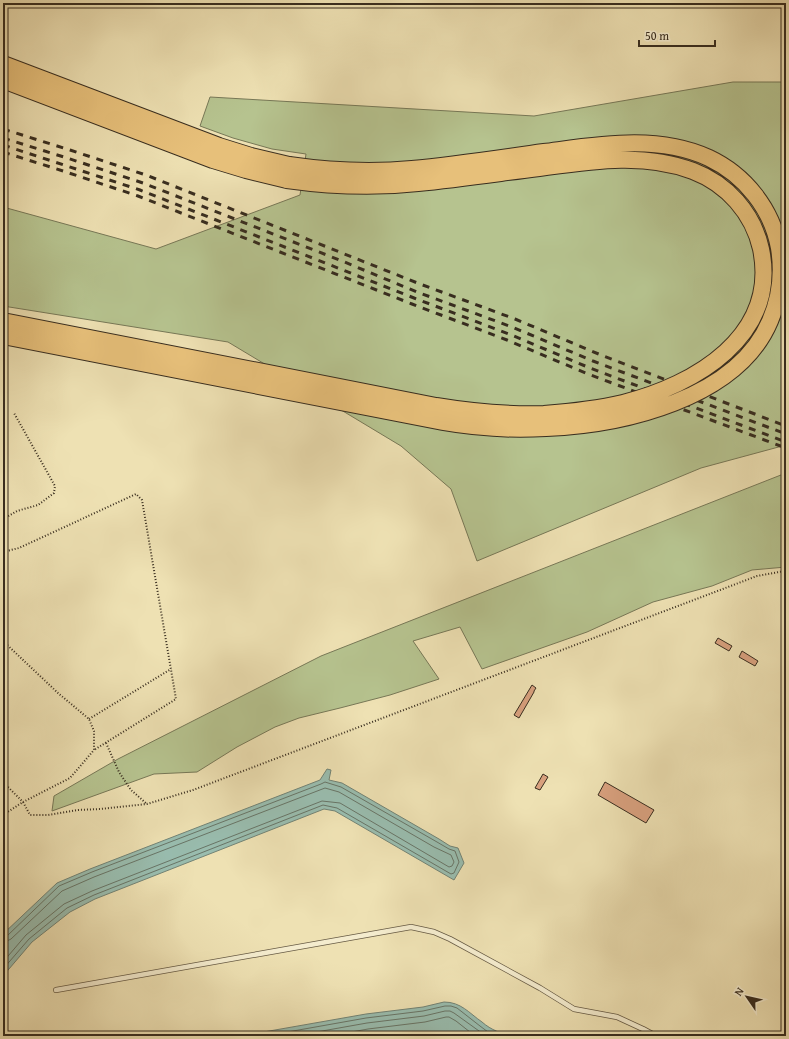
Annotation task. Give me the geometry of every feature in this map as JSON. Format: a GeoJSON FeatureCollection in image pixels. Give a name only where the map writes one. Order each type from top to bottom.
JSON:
{"type":"FeatureCollection","features":[{"type":"Feature","properties":{"kind":"highway"},"geometry":{"type":"LineString","coordinates":[[3,64],[219,146],[251,156],[288,172],[337,185],[396,186],[583,162],[613,160],[648,161],[683,167],[705,176],[724,188],[747,214],[757,235],[762,258],[763,281],[758,304],[749,325],[727,352],[698,372],[657,392],[623,403],[577,410],[531,414],[485,413],[431,405],[3,320]]}},
{"type":"Feature","properties":{"kind":"highway"},"geometry":{"type":"LineString","coordinates":[[3,80],[213,160],[246,170],[288,172],[390,171],[424,168],[607,144],[648,144],[687,150],[709,158],[730,170],[747,186],[761,203],[776,235],[781,271],[776,305],[763,336],[749,354],[714,384],[671,404],[650,411],[589,424],[547,428],[524,429],[466,426],[3,336]]}},
{"type":"Feature","properties":{"kind":"lane"},"geometry":{"type":"LineString","coordinates":[[56,990],[411,927],[434,932],[450,939],[574,1008],[617,1018],[656,1036]]}},
{"type":"Feature","properties":{"kind":"path"},"geometry":{"type":"LineString","coordinates":[[3,519],[17,511],[38,505],[54,493],[55,486],[14,412]]}},
{"type":"Feature","properties":{"kind":"path"},"geometry":{"type":"LineString","coordinates":[[3,552],[19,548],[136,494],[142,500],[176,699],[94,750],[70,778],[23,802],[3,815]]}},
{"type":"Feature","properties":{"kind":"path"},"geometry":{"type":"LineString","coordinates":[[3,782],[23,802],[30,815],[48,815],[78,810],[147,804],[193,790],[757,576],[786,572]]}},
{"type":"Feature","properties":{"kind":"path"},"geometry":{"type":"LineString","coordinates":[[3,641],[58,693],[89,719],[94,731],[94,750]]}},
{"type":"Feature","properties":{"kind":"path"},"geometry":{"type":"LineString","coordinates":[[89,719],[171,668]]}},
{"type":"Feature","properties":{"kind":"path"},"geometry":{"type":"LineString","coordinates":[[106,743],[119,772],[131,790],[147,804]]}},
{"type":"Feature","properties":{"kind":"green space"},"geometry":{"type":"Polygon","coordinates":[[[733,82],[786,82],[786,445],[701,468],[477,561],[451,489],[401,446],[228,342],[3,306],[3,207],[156,249],[300,195],[306,154],[272,149],[233,138],[200,126],[210,97],[534,116],[733,82]]]}},
{"type":"Feature","properties":{"kind":"green space"},"geometry":{"type":"Polygon","coordinates":[[[786,473],[786,567],[752,570],[712,586],[653,602],[587,632],[482,669],[460,627],[413,641],[439,679],[390,695],[299,718],[275,727],[237,747],[197,772],[154,774],[52,811],[54,796],[118,759],[321,656],[786,473]]]}},
{"type":"Feature","properties":{"kind":"water"},"geometry":{"type":"Polygon","coordinates":[[[327,769],[331,770],[329,780],[342,783],[450,846],[458,848],[464,863],[454,880],[335,811],[324,809],[95,899],[70,912],[32,942],[3,976],[3,934],[57,883],[320,780],[327,769]]]}},
{"type":"Feature","properties":{"kind":"water"},"geometry":{"type":"Polygon","coordinates":[[[450,1002],[460,1006],[489,1027],[501,1033],[513,1036],[241,1036],[366,1014],[423,1007],[450,1002]]]}},
{"type":"Feature","properties":{"kind":"building"},"geometry":{"type":"Polygon","coordinates":[[[718,638],[732,646],[729,651],[715,643],[718,638]]]}},
{"type":"Feature","properties":{"kind":"building"},"geometry":{"type":"Polygon","coordinates":[[[742,651],[758,661],[755,666],[739,657],[742,651]]]}},
{"type":"Feature","properties":{"kind":"building"},"geometry":{"type":"Polygon","coordinates":[[[532,685],[536,688],[519,718],[514,715],[532,685]]]}},
{"type":"Feature","properties":{"kind":"building"},"geometry":{"type":"Polygon","coordinates":[[[543,774],[548,777],[540,790],[535,788],[543,774]]]}},
{"type":"Feature","properties":{"kind":"building"},"geometry":{"type":"Polygon","coordinates":[[[605,782],[654,810],[646,823],[598,795],[605,782]]]}},
{"type":"Feature","properties":{"kind":"railway"},"geometry":{"type":"LineString","coordinates":[[3,129],[146,175],[420,284],[515,319],[601,355],[786,426]]}},
{"type":"Feature","properties":{"kind":"railway"},"geometry":{"type":"LineString","coordinates":[[3,138],[143,183],[417,292],[512,327],[593,361],[786,434]]}},
{"type":"Feature","properties":{"kind":"railway"},"geometry":{"type":"LineString","coordinates":[[3,145],[140,190],[509,334],[590,368],[786,442]]}},
{"type":"Feature","properties":{"kind":"railway"},"geometry":{"type":"LineString","coordinates":[[3,152],[138,196],[507,340],[588,374],[786,448]]}}]}
